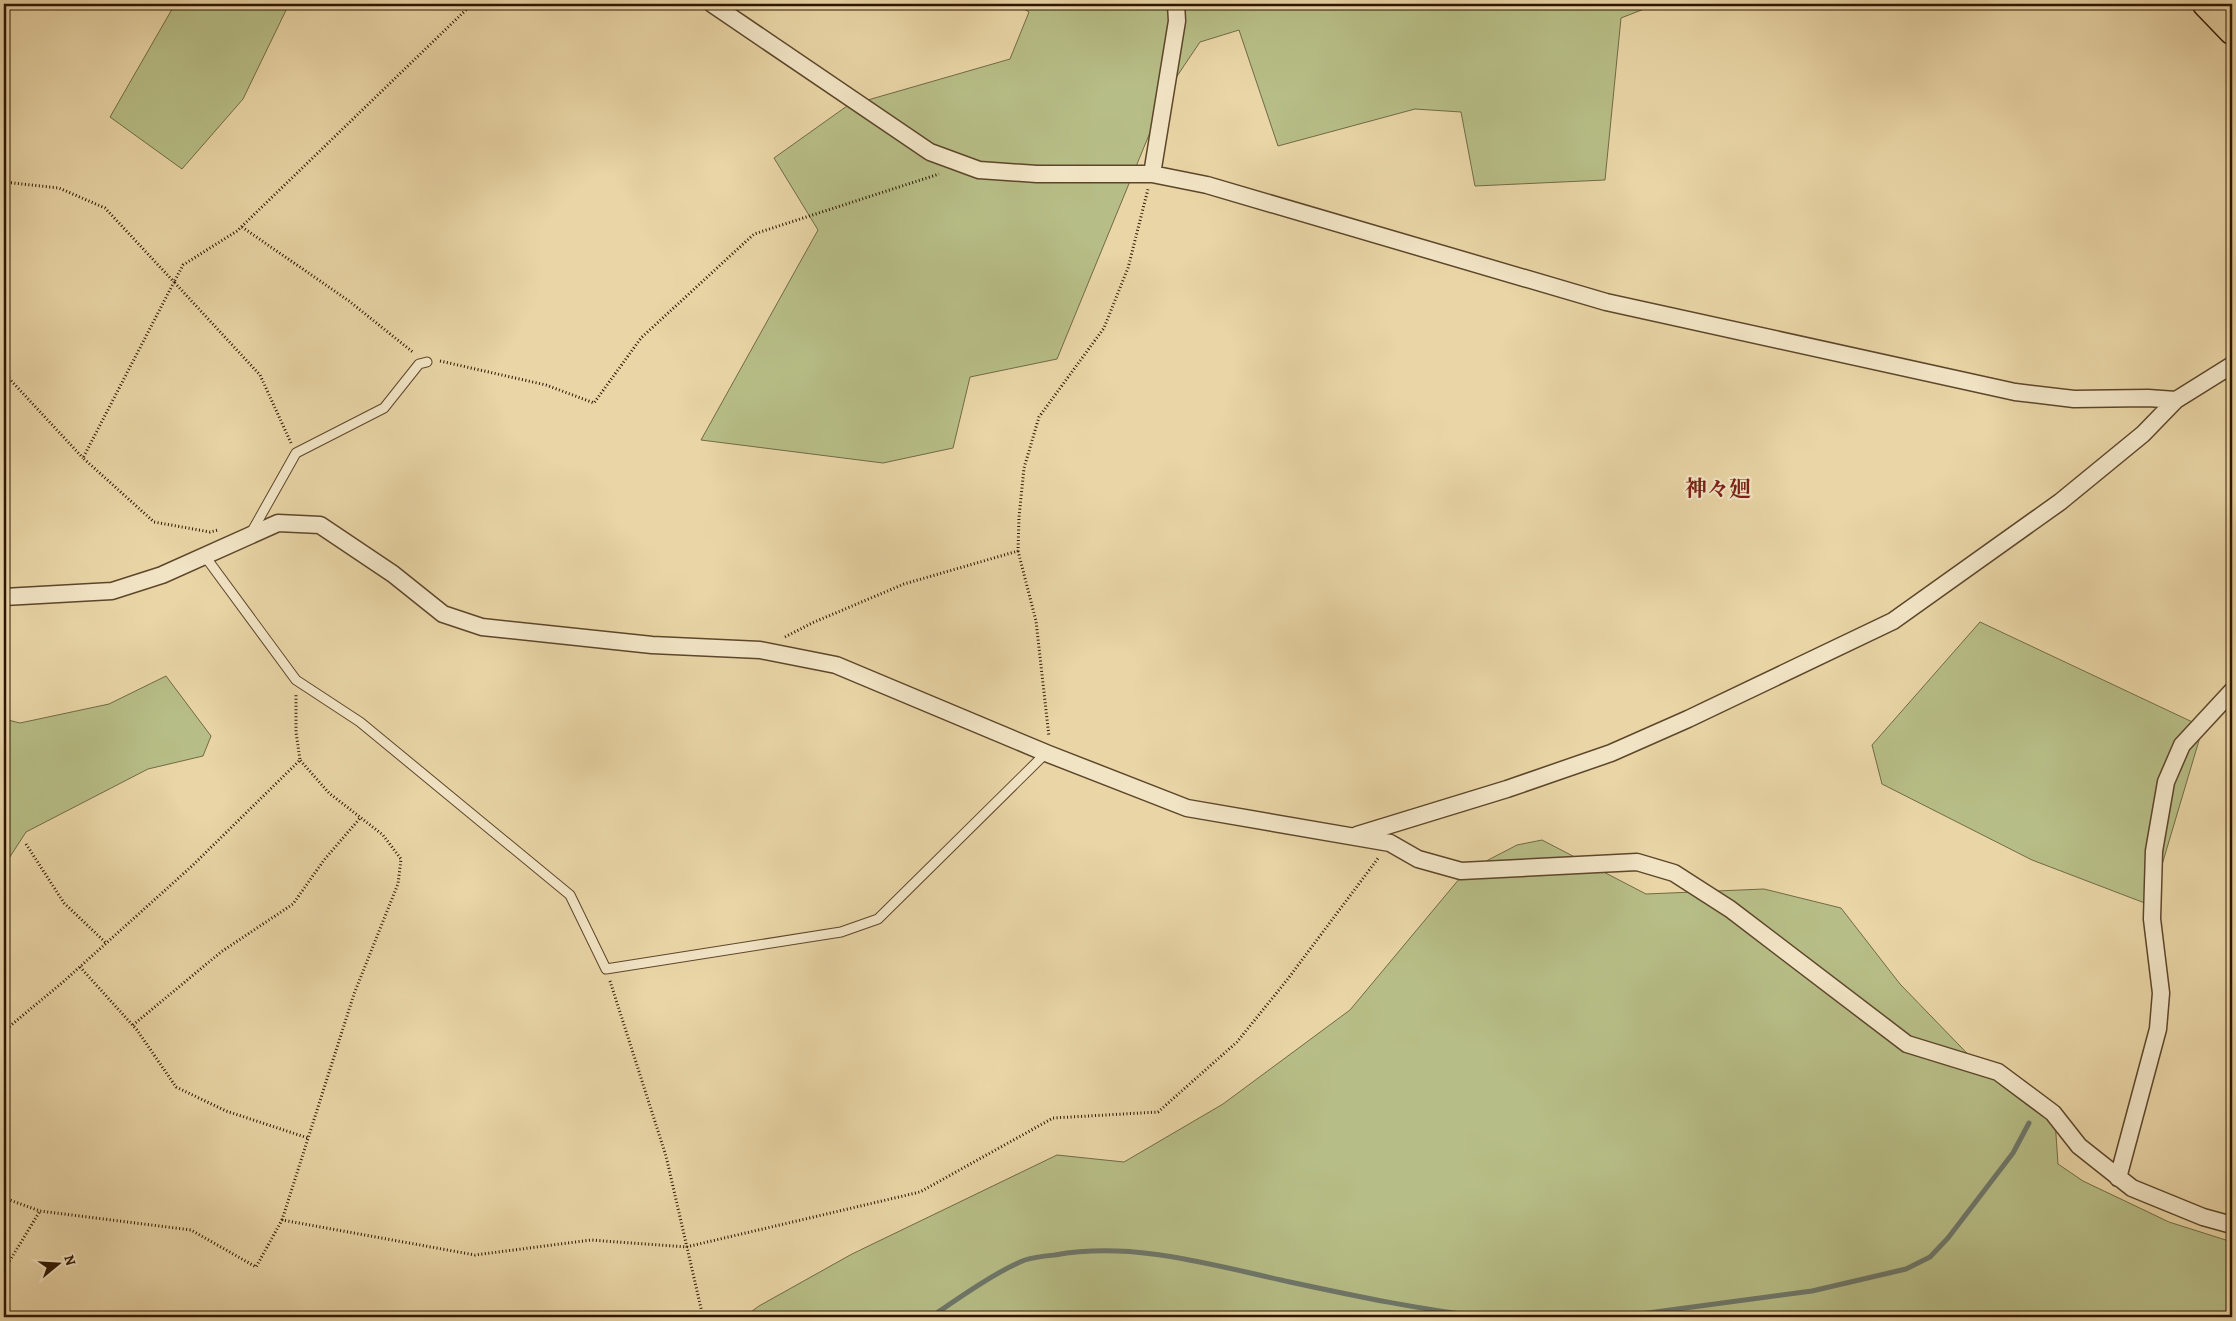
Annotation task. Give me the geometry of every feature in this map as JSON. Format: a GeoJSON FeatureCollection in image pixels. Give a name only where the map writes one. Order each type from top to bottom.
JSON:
{"type":"FeatureCollection","features":[{"type":"Feature","properties":{"kind":"main road"},"geometry":{"type":"LineString","coordinates":[[2206,4],[2232,31]]}},
{"type":"Feature","properties":{"kind":"street"},"geometry":{"type":"LineString","coordinates":[[712,4],[930,152],[979,170],[1037,174],[1152,174],[1207,185],[1606,302],[2014,392],[2074,399],[2148,398],[2176,400]]}},
{"type":"Feature","properties":{"kind":"street"},"geometry":{"type":"LineString","coordinates":[[1152,174],[1177,21],[1176,4]]}},
{"type":"Feature","properties":{"kind":"street"},"geometry":{"type":"LineString","coordinates":[[1352,836],[1508,790],[1611,753],[1688,719],[1893,621],[2060,502],[2143,434],[2176,400],[2232,365]]}},
{"type":"Feature","properties":{"kind":"street"},"geometry":{"type":"LineString","coordinates":[[4,597],[112,591],[162,575],[278,524],[320,525],[393,574],[443,614],[482,627],[652,645],[760,650],[836,665],[1046,753],[1187,808],[1390,842],[1418,859],[1461,871],[1637,862],[1674,873],[1730,909],[1907,1044],[1998,1072],[2052,1113],[2079,1146],[2132,1188],[2203,1217],[2232,1225]]}},
{"type":"Feature","properties":{"kind":"street"},"geometry":{"type":"LineString","coordinates":[[2118,1178],[2158,1030],[2161,993],[2152,919],[2154,851],[2166,782],[2182,745],[2232,691]]}},
{"type":"Feature","properties":{"kind":"lane"},"geometry":{"type":"LineString","coordinates":[[250,535],[296,453],[384,408],[419,364],[427,362]]}},
{"type":"Feature","properties":{"kind":"lane"},"geometry":{"type":"LineString","coordinates":[[204,555],[296,680],[360,722],[570,895],[606,968],[841,932],[878,919],[1046,753]]}},
{"type":"Feature","properties":{"kind":"path"},"geometry":{"type":"LineString","coordinates":[[82,458],[183,265],[242,227],[472,4]]}},
{"type":"Feature","properties":{"kind":"path"},"geometry":{"type":"LineString","coordinates":[[242,227],[350,301],[427,362],[441,360],[546,385],[594,403],[641,338],[754,234],[965,165]]}},
{"type":"Feature","properties":{"kind":"path"},"geometry":{"type":"LineString","coordinates":[[1046,753],[1049,738],[1044,673],[1036,620],[1018,551],[1024,468],[1039,417],[1104,328],[1128,268],[1152,174]]}},
{"type":"Feature","properties":{"kind":"path"},"geometry":{"type":"LineString","coordinates":[[4,182],[59,188],[105,208],[260,375],[296,453]]}},
{"type":"Feature","properties":{"kind":"path"},"geometry":{"type":"LineString","coordinates":[[4,373],[82,458],[154,522],[210,532],[219,530]]}},
{"type":"Feature","properties":{"kind":"path"},"geometry":{"type":"LineString","coordinates":[[760,650],[812,623],[904,584],[1018,551]]}},
{"type":"Feature","properties":{"kind":"path"},"geometry":{"type":"LineString","coordinates":[[4,1198],[40,1211],[192,1230],[256,1267],[282,1220],[354,994],[398,884],[401,858],[383,834],[329,793],[300,760],[296,732],[296,680]]}},
{"type":"Feature","properties":{"kind":"path"},"geometry":{"type":"LineString","coordinates":[[4,1031],[80,967],[192,866],[300,760]]}},
{"type":"Feature","properties":{"kind":"path"},"geometry":{"type":"LineString","coordinates":[[133,1025],[221,952],[293,904],[324,860],[361,817]]}},
{"type":"Feature","properties":{"kind":"path"},"geometry":{"type":"LineString","coordinates":[[282,1220],[475,1256],[591,1240],[686,1247],[920,1192],[1053,1118],[1158,1112],[1237,1042],[1287,980],[1390,842]]}},
{"type":"Feature","properties":{"kind":"path"},"geometry":{"type":"LineString","coordinates":[[26,844],[64,903],[106,943]]}},
{"type":"Feature","properties":{"kind":"path"},"geometry":{"type":"LineString","coordinates":[[80,967],[133,1025],[176,1087],[226,1111],[308,1138]]}},
{"type":"Feature","properties":{"kind":"path"},"geometry":{"type":"LineString","coordinates":[[606,968],[666,1156],[703,1317]]}},
{"type":"Feature","properties":{"kind":"path"},"geometry":{"type":"LineString","coordinates":[[4,1270],[40,1211]]}},
{"type":"Feature","properties":{"kind":"green space"},"geometry":{"type":"Polygon","coordinates":[[[175,4],[289,4],[243,99],[182,169],[110,117],[175,4]]]}},
{"type":"Feature","properties":{"kind":"green space"},"geometry":{"type":"Polygon","coordinates":[[[1016,4],[1657,4],[1621,18],[1605,180],[1475,186],[1461,112],[1415,109],[1278,146],[1239,30],[1200,42],[1167,91],[1057,359],[970,377],[953,448],[883,463],[701,440],[818,230],[774,158],[847,106],[1010,59],[1029,12],[1016,4]]]}},
{"type":"Feature","properties":{"kind":"green space"},"geometry":{"type":"Polygon","coordinates":[[[1980,622],[2203,727],[2150,905],[2032,860],[1882,784],[1872,745],[1980,622]]]}},
{"type":"Feature","properties":{"kind":"green space"},"geometry":{"type":"Polygon","coordinates":[[[166,676],[211,736],[203,756],[148,769],[26,832],[4,866],[4,719],[20,723],[109,704],[166,676]]]}},
{"type":"Feature","properties":{"kind":"green space"},"geometry":{"type":"Polygon","coordinates":[[[1542,840],[1646,894],[1764,889],[1841,908],[1900,984],[1988,1075],[2055,1120],[2058,1164],[2083,1181],[2169,1222],[2232,1242],[2232,1317],[744,1317],[759,1306],[852,1254],[1057,1155],[1124,1162],[1223,1104],[1350,1010],[1465,872],[1517,845],[1542,840]]]}},
{"type":"Feature","properties":{"kind":"waterway"},"geometry":{"type":"LineString","coordinates":[[1618,1317],[1812,1291],[1906,1269],[1930,1257],[1948,1238],[2013,1153],[2029,1123]]}},
{"type":"Feature","properties":{"kind":"waterway"},"geometry":{"type":"LineString","coordinates":[[931,1317],[990,1278],[1025,1260],[1085,1251],[1144,1253],[1173,1257],[1388,1302],[1487,1317]]}},
{"type":"Feature","properties":{"kind":"district","name":"神々廻"},"geometry":{"type":"Point","coordinates":[1718,488]}}]}
